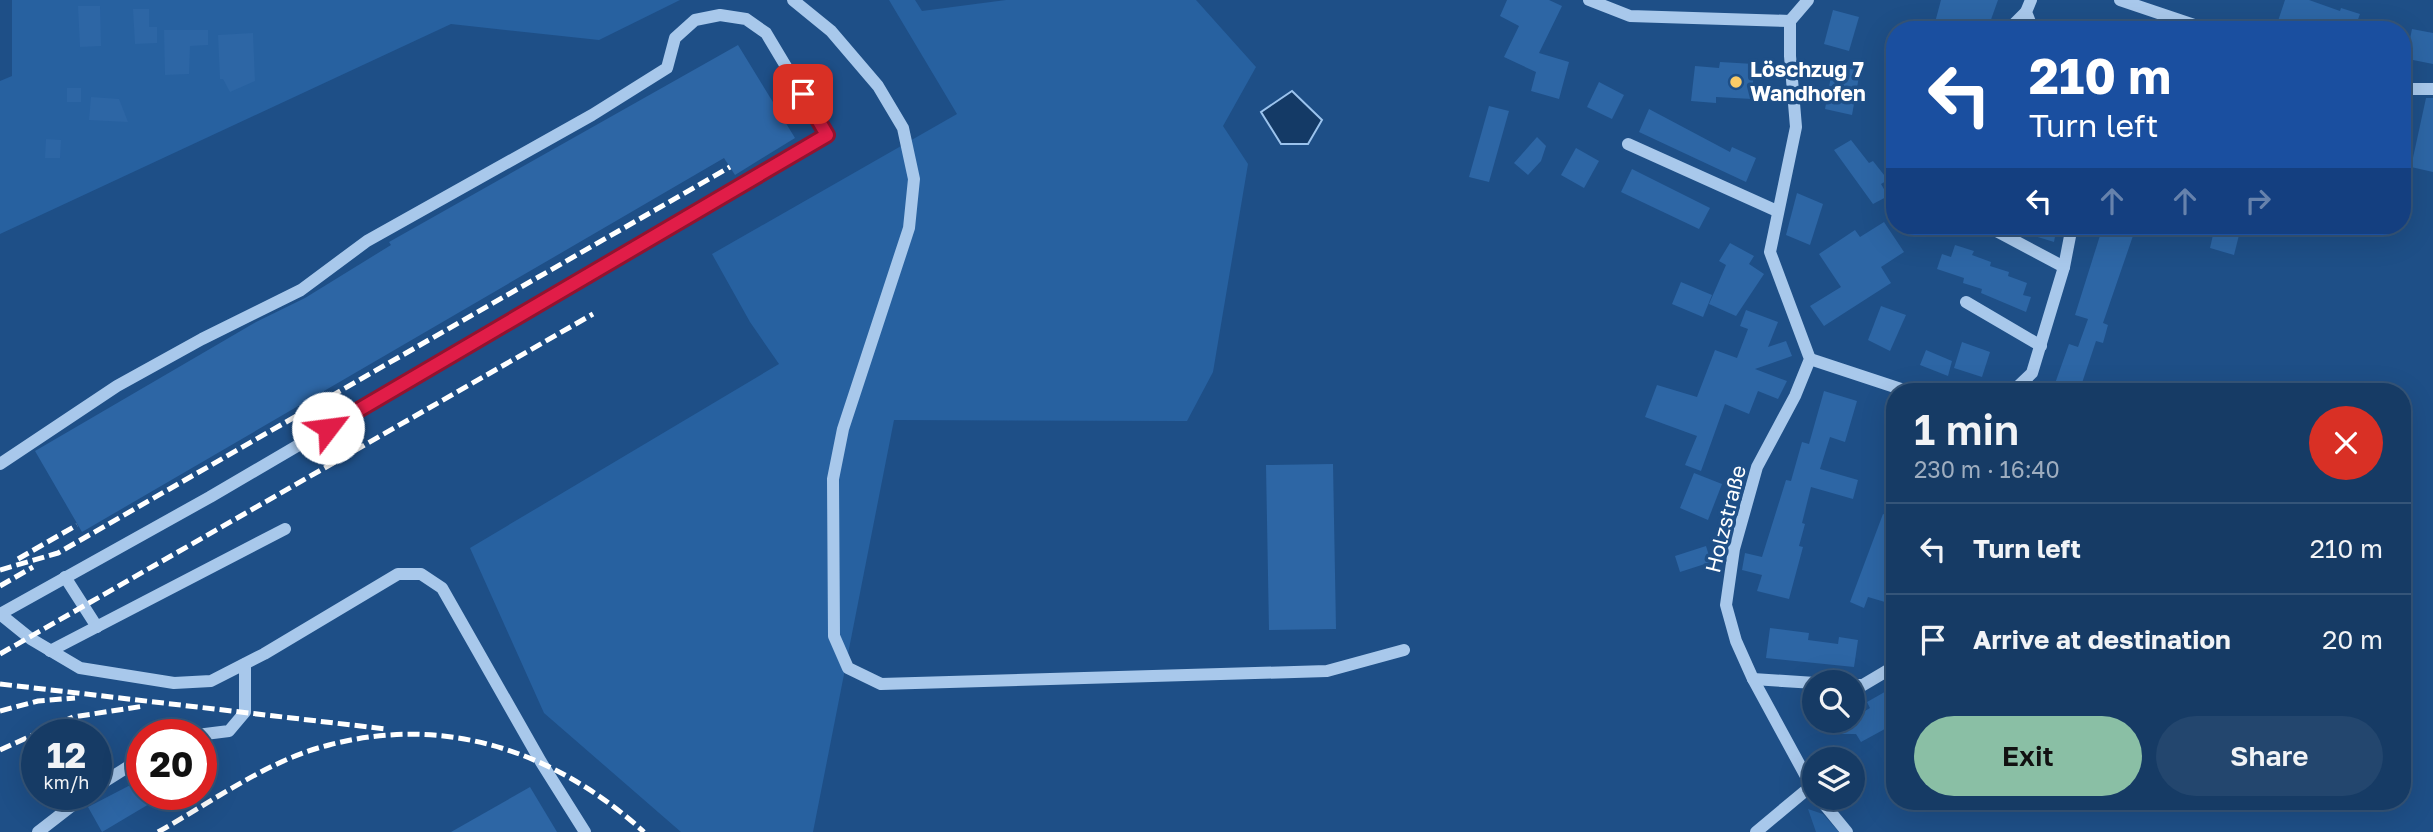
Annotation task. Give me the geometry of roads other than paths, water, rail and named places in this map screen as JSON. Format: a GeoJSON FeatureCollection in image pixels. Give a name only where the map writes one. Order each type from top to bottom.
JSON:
{"type":"FeatureCollection","features":[{"type":"Feature","properties":{"kind":"street"},"geometry":{"type":"LineString","coordinates":[[793,0],[831,31],[878,86],[903,128],[914,178],[909,228],[843,429],[833,479],[834,636],[848,668],[881,684],[1327,671],[1404,650]]}},
{"type":"Feature","properties":{"kind":"street"},"geometry":{"type":"LineString","coordinates":[[1589,0],[1630,16],[1790,21]]}},
{"type":"Feature","properties":{"kind":"street"},"geometry":{"type":"LineString","coordinates":[[1808,0],[1790,21],[1796,127],[1770,251],[1810,359],[1886,384]]}},
{"type":"Feature","properties":{"kind":"street"},"geometry":{"type":"LineString","coordinates":[[2120,0],[2182,21]]}},
{"type":"Feature","properties":{"kind":"street"},"geometry":{"type":"LineString","coordinates":[[2016,21],[2029,6]]}},
{"type":"Feature","properties":{"kind":"street"},"geometry":{"type":"LineString","coordinates":[[0,464],[117,386],[202,339],[301,290],[367,241],[581,122],[667,68],[675,38],[695,19],[720,15],[746,19],[766,33],[827,135],[222,490],[0,614],[50,651],[80,668],[174,683],[211,681],[397,574],[421,574],[442,588],[541,762],[585,832]]}},
{"type":"Feature","properties":{"kind":"street"},"geometry":{"type":"LineString","coordinates":[[2411,89],[2433,89]]}},
{"type":"Feature","properties":{"kind":"street"},"geometry":{"type":"LineString","coordinates":[[1629,144],[1777,211]]}},
{"type":"Feature","properties":{"kind":"street"},"geometry":{"type":"LineString","coordinates":[[2004,235],[2064,267]]}},
{"type":"Feature","properties":{"kind":"street"},"geometry":{"type":"LineString","coordinates":[[2021,383],[2032,373],[2041,346],[2064,267],[2070,235]]}},
{"type":"Feature","properties":{"kind":"street"},"geometry":{"type":"LineString","coordinates":[[1966,302],[2041,346]]}},
{"type":"Feature","properties":{"kind":"street","name":"Holzstraße"},"geometry":{"type":"LineString","coordinates":[[1802,771],[1753,679],[1736,641],[1726,605],[1734,548],[1756,467],[1795,396],[1810,359]]}},
{"type":"Feature","properties":{"kind":"street"},"geometry":{"type":"LineString","coordinates":[[50,651],[285,529]]}},
{"type":"Feature","properties":{"kind":"street"},"geometry":{"type":"LineString","coordinates":[[65,578],[97,627]]}},
{"type":"Feature","properties":{"kind":"street"},"geometry":{"type":"LineString","coordinates":[[217,732],[229,731],[245,712],[244,664]]}},
{"type":"Feature","properties":{"kind":"street"},"geometry":{"type":"LineString","coordinates":[[1865,684],[1886,671]]}},
{"type":"Feature","properties":{"kind":"street"},"geometry":{"type":"LineString","coordinates":[[1753,679],[1802,681]]}},
{"type":"Feature","properties":{"kind":"street"},"geometry":{"type":"LineString","coordinates":[[1756,832],[1802,798]]}},
{"type":"Feature","properties":{"kind":"street"},"geometry":{"type":"LineString","coordinates":[[38,832],[66,810]]}},
{"type":"Feature","properties":{"kind":"street"},"geometry":{"type":"LineString","coordinates":[[1829,810],[1847,832]]}},
{"type":"Feature","properties":{"kind":"railway"},"geometry":{"type":"LineString","coordinates":[[0,570],[58,553],[730,167]]}},
{"type":"Feature","properties":{"kind":"railway"},"geometry":{"type":"LineString","coordinates":[[0,654],[593,314]]}},
{"type":"Feature","properties":{"kind":"railway"},"geometry":{"type":"LineString","coordinates":[[18,559],[77,525]]}},
{"type":"Feature","properties":{"kind":"railway"},"geometry":{"type":"LineString","coordinates":[[0,586],[33,567]]}},
{"type":"Feature","properties":{"kind":"railway"},"geometry":{"type":"LineString","coordinates":[[0,684],[386,729]]}},
{"type":"Feature","properties":{"kind":"railway"},"geometry":{"type":"LineString","coordinates":[[0,711],[38,701],[75,698]]}},
{"type":"Feature","properties":{"kind":"railway"},"geometry":{"type":"LineString","coordinates":[[0,750],[73,717],[144,706]]}},
{"type":"Feature","properties":{"kind":"railway"},"geometry":{"type":"LineString","coordinates":[[158,832],[262,771],[306,752],[373,737],[416,734],[457,738],[498,747],[537,761],[574,780],[610,804],[644,832]]}},
{"type":"Feature","properties":{"kind":"place","name":"Löschzug 7 Wandhofen"},"geometry":{"type":"Point","coordinates":[1736,82]}}]}
